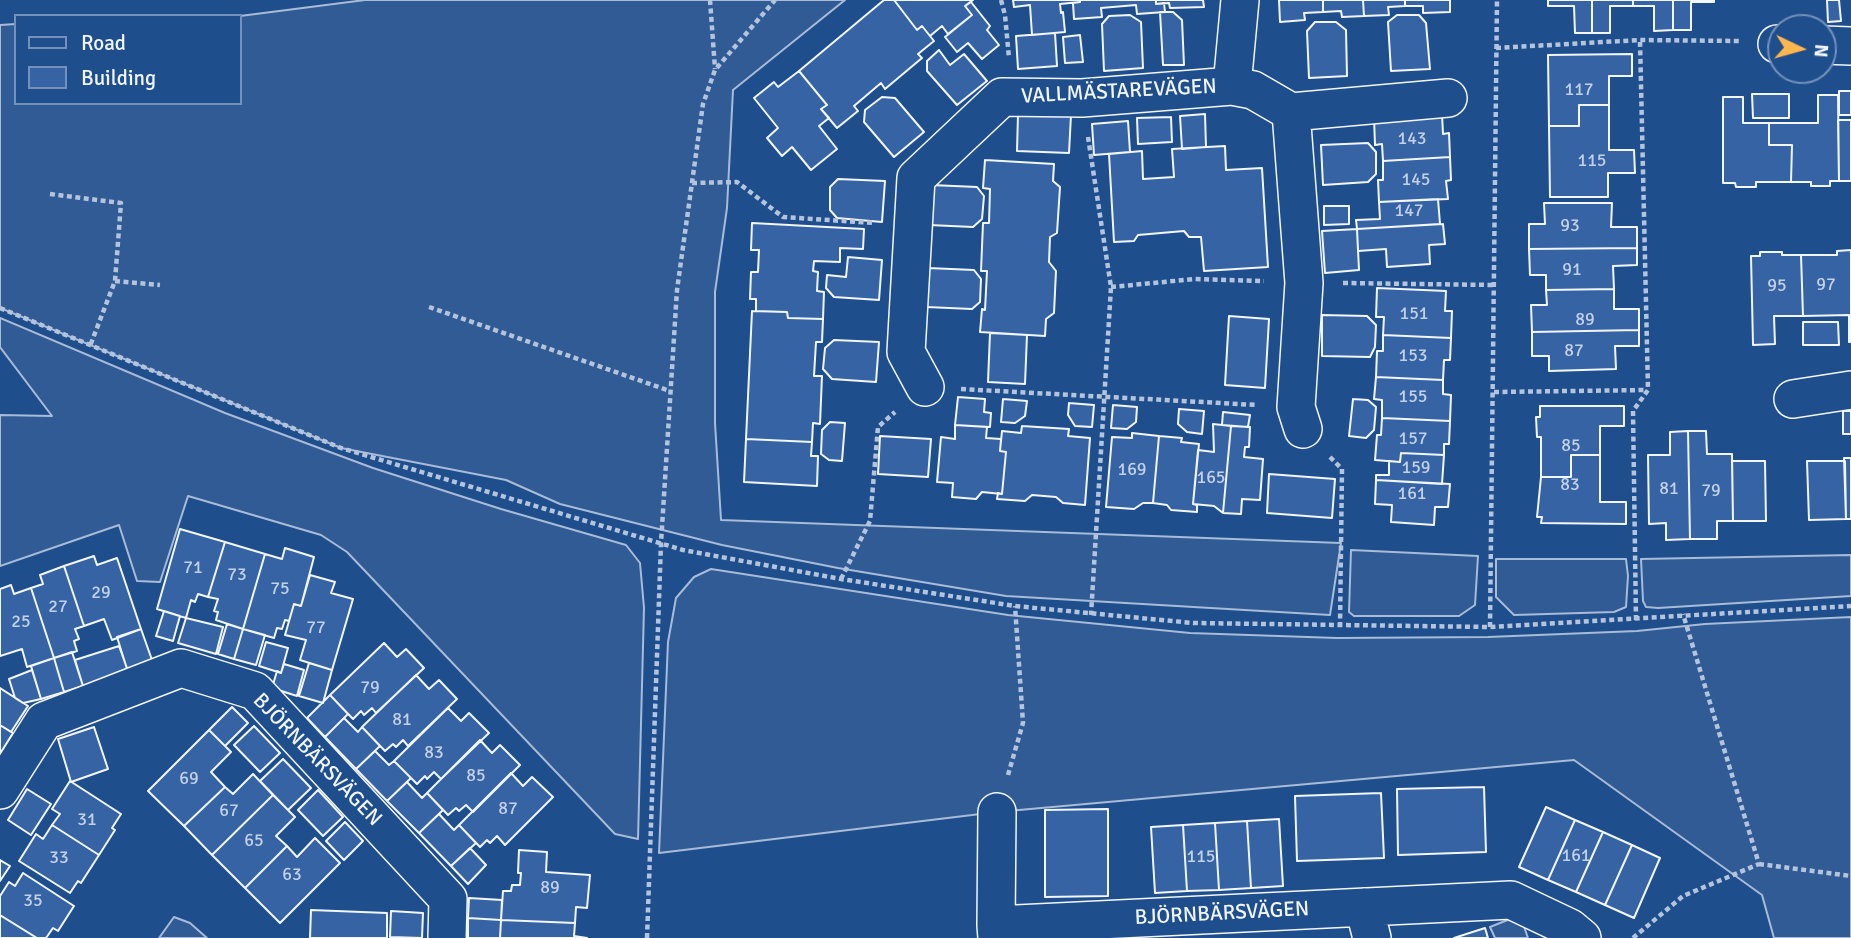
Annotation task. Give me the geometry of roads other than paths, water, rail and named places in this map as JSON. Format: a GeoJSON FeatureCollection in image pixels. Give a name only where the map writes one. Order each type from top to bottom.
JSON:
{"type":"FeatureCollection","features":[{"type":"Feature","properties":{"kind":"street","name":"VALLMÄSTAREVÄGEN"},"geometry":{"type":"LineString","coordinates":[[1232,86],[1240,0]]}},
{"type":"Feature","properties":{"kind":"street","name":"VALLMÄSTAREVÄGEN"},"geometry":{"type":"LineString","coordinates":[[925,387],[906,352],[916,178],[1002,97],[1082,98],[1232,86],[1253,90],[1291,112]]}},
{"type":"Feature","properties":{"kind":"street"},"geometry":{"type":"LineString","coordinates":[[1300,418],[1304,283],[1291,112],[1448,98]]}},
{"type":"Feature","properties":{"kind":"street"},"geometry":{"type":"LineString","coordinates":[[1793,399],[1851,390]]}},
{"type":"Feature","properties":{"kind":"street","name":"BJÖRNBÄRSVÄGEN"},"geometry":{"type":"LineString","coordinates":[[0,790],[44,721],[181,668],[254,691],[448,898],[447,938]]}},
{"type":"Feature","properties":{"kind":"street","name":"BJÖRNBÄRSVÄGEN"},"geometry":{"type":"LineString","coordinates":[[997,812],[997,931],[1368,923],[1511,900],[1570,928],[1582,938]]}}]}
